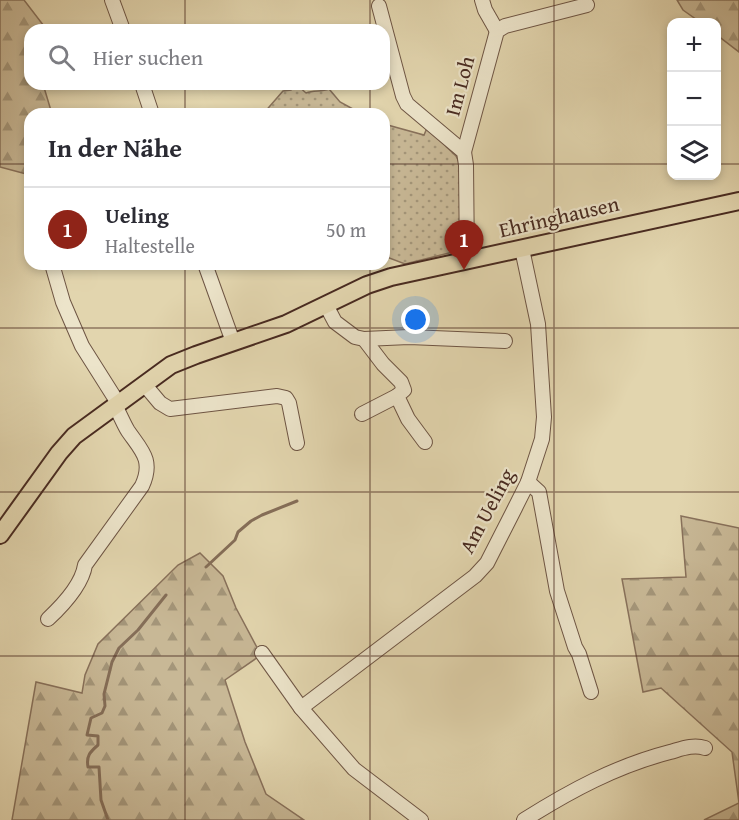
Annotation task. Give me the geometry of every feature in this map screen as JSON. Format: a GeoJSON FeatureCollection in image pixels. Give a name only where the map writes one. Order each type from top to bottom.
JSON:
{"type":"FeatureCollection","features":[{"type":"Feature","properties":{"kind":"main road","name":"Ehringhausen"},"geometry":{"type":"LineString","coordinates":[[0,535],[64,446],[116,404],[171,365],[286,324],[380,280],[737,201]]}},
{"type":"Feature","properties":{"kind":"street"},"geometry":{"type":"LineString","coordinates":[[112,0],[121,24]]}},
{"type":"Feature","properties":{"kind":"street"},"geometry":{"type":"LineString","coordinates":[[482,0],[497,31],[505,26],[587,5]]}},
{"type":"Feature","properties":{"kind":"street","name":"Im Loh"},"geometry":{"type":"LineString","coordinates":[[379,6],[384,24]]}},
{"type":"Feature","properties":{"kind":"street","name":"Im Loh"},"geometry":{"type":"LineString","coordinates":[[467,261],[464,152],[497,31]]}},
{"type":"Feature","properties":{"kind":"street","name":"Im Loh"},"geometry":{"type":"LineString","coordinates":[[390,47],[407,104],[464,152]]}},
{"type":"Feature","properties":{"kind":"street"},"geometry":{"type":"LineString","coordinates":[[144,90],[150,108]]}},
{"type":"Feature","properties":{"kind":"street","name":"Am Ueling"},"geometry":{"type":"LineString","coordinates":[[301,708],[475,576],[487,563],[528,482],[543,439],[544,417],[538,324],[522,249]]}},
{"type":"Feature","properties":{"kind":"street"},"geometry":{"type":"LineString","coordinates":[[48,619],[59,609],[83,574],[85,565],[142,486],[146,474],[146,461],[142,449],[126,427],[116,404],[74,329],[54,270]]}},
{"type":"Feature","properties":{"kind":"street"},"geometry":{"type":"LineString","coordinates":[[207,270],[233,342]]}},
{"type":"Feature","properties":{"kind":"street"},"geometry":{"type":"LineString","coordinates":[[326,304],[335,322],[355,337],[364,339],[409,337],[506,341]]}},
{"type":"Feature","properties":{"kind":"street"},"geometry":{"type":"LineString","coordinates":[[362,414],[404,390],[364,339]]}},
{"type":"Feature","properties":{"kind":"street"},"geometry":{"type":"LineString","coordinates":[[144,384],[160,403],[170,409],[277,396],[286,398],[297,443]]}},
{"type":"Feature","properties":{"kind":"street"},"geometry":{"type":"LineString","coordinates":[[397,396],[408,419],[425,442]]}},
{"type":"Feature","properties":{"kind":"street"},"geometry":{"type":"LineString","coordinates":[[528,482],[539,492],[557,591],[591,692]]}},
{"type":"Feature","properties":{"kind":"street"},"geometry":{"type":"LineString","coordinates":[[262,653],[301,708],[354,769],[421,820]]}},
{"type":"Feature","properties":{"kind":"street"},"geometry":{"type":"LineString","coordinates":[[524,820],[580,786],[644,759],[692,746],[705,748]]}},
{"type":"Feature","properties":{"kind":"green space"},"geometry":{"type":"Polygon","coordinates":[[[0,0],[24,0],[42,24],[24,24],[24,90],[45,90],[50,108],[24,108],[24,173],[0,167],[0,0]]]}},
{"type":"Feature","properties":{"kind":"green space"},"geometry":{"type":"Polygon","coordinates":[[[677,0],[739,0],[739,52],[721,38],[721,18],[694,18],[683,10],[677,0]]]}},
{"type":"Feature","properties":{"kind":"green space"},"geometry":{"type":"Polygon","coordinates":[[[303,90],[306,93],[330,90],[340,102],[351,108],[268,108],[283,91],[303,90]]]}},
{"type":"Feature","properties":{"kind":"green space"},"geometry":{"type":"Polygon","coordinates":[[[390,126],[424,135],[427,128],[456,156],[461,166],[461,247],[457,251],[405,264],[390,258],[390,126]]]}},
{"type":"Feature","properties":{"kind":"green space"},"geometry":{"type":"Polygon","coordinates":[[[681,516],[739,528],[739,803],[732,752],[661,688],[643,692],[622,579],[686,577],[681,516]]]}},
{"type":"Feature","properties":{"kind":"green space"},"geometry":{"type":"Polygon","coordinates":[[[200,553],[223,576],[236,608],[261,655],[225,680],[245,742],[266,794],[304,820],[12,820],[36,682],[82,693],[85,675],[98,644],[178,565],[200,553]]]}},
{"type":"Feature","properties":{"kind":"green space"},"geometry":{"type":"Polygon","coordinates":[[[739,803],[739,820],[704,820],[739,803]]]}},
{"type":"Feature","properties":{"kind":"waterway"},"geometry":{"type":"LineString","coordinates":[[206,567],[235,540],[238,532],[251,521],[297,501]]}},
{"type":"Feature","properties":{"kind":"waterway"},"geometry":{"type":"LineString","coordinates":[[108,820],[101,800],[99,767],[88,767],[89,754],[98,745],[98,736],[87,735],[91,718],[102,713],[105,706],[104,694],[112,662],[119,648],[138,630],[166,595]]}},
{"type":"Feature","properties":{"kind":"place","name":"Ueling"},"geometry":{"type":"Point","coordinates":[464,270]}}]}
